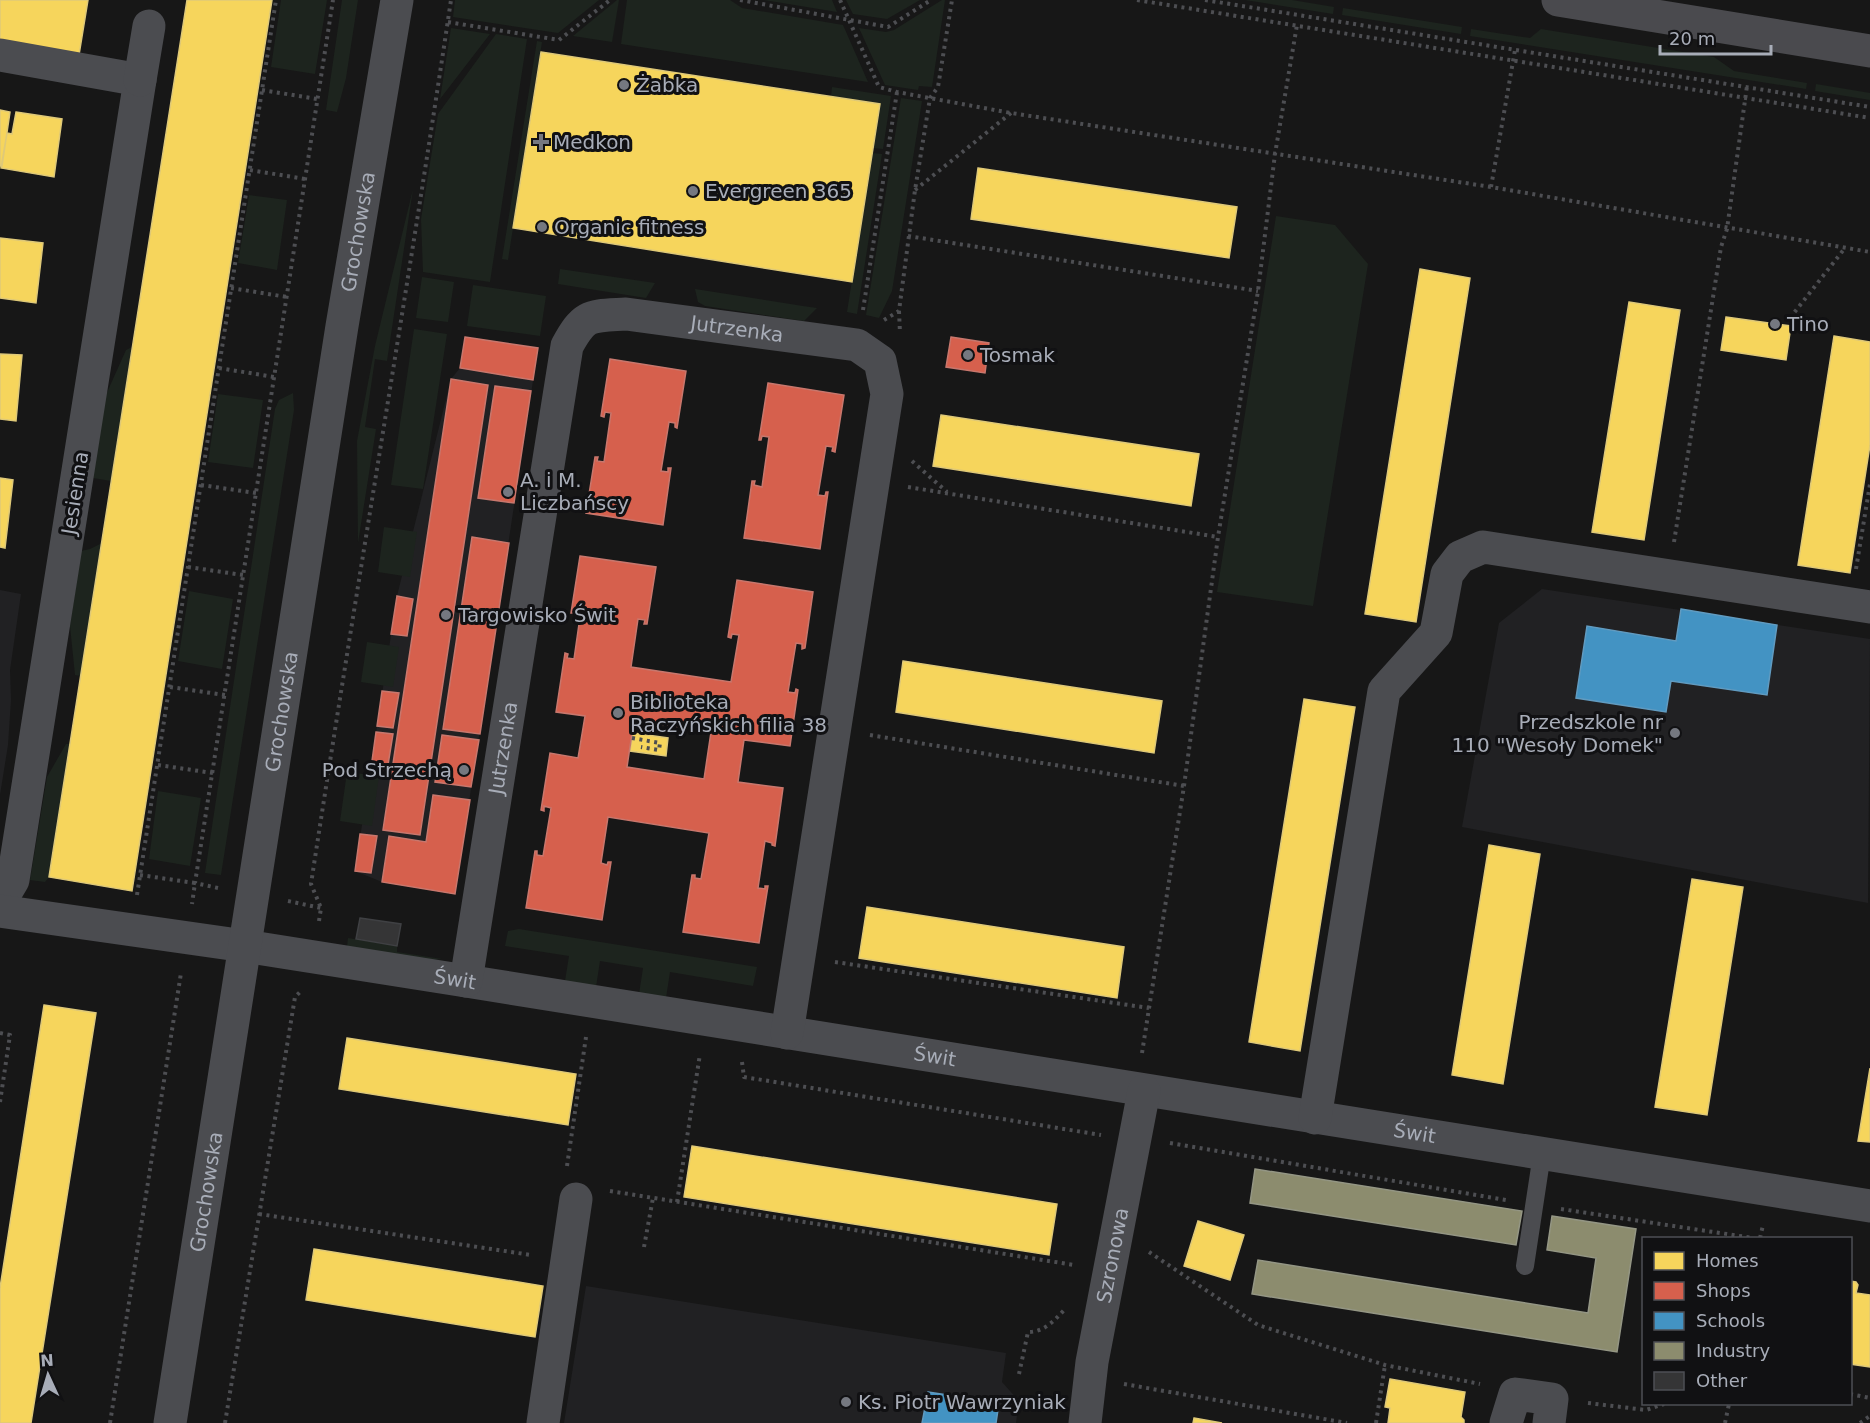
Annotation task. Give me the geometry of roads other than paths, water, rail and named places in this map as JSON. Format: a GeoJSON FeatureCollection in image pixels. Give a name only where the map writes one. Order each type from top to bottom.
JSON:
{"type":"FeatureCollection","features":[{"type":"Feature","properties":{"kind":"main road"},"geometry":{"type":"LineString","coordinates":[[1557,0],[1870,51]]}},
{"type":"Feature","properties":{"kind":"street","name":"Grochowska"},"geometry":{"type":"LineString","coordinates":[[170,1423],[342,326],[397,0]]}},
{"type":"Feature","properties":{"kind":"street","name":"Jesienna"},"geometry":{"type":"LineString","coordinates":[[0,902],[13,880],[149,26]]}},
{"type":"Feature","properties":{"kind":"street"},"geometry":{"type":"LineString","coordinates":[[0,55],[140,80]]}},
{"type":"Feature","properties":{"kind":"street","name":"Jutrzenka"},"geometry":{"type":"LineString","coordinates":[[466,981],[567,346],[579,325],[595,315],[626,314],[859,333],[880,362],[887,394],[787,1033]]}},
{"type":"Feature","properties":{"kind":"street"},"geometry":{"type":"LineString","coordinates":[[1315,1118],[1384,691],[1436,633],[1447,574],[1460,557],[1483,547],[1860,606]]}},
{"type":"Feature","properties":{"kind":"street","name":"Świt"},"geometry":{"type":"LineString","coordinates":[[0,912],[245,946],[787,1033],[1143,1075],[1315,1118],[1870,1206]]}},
{"type":"Feature","properties":{"kind":"street","name":"Szronowa"},"geometry":{"type":"LineString","coordinates":[[1085,1423],[1092,1362],[1134,1136],[1143,1075]]}},
{"type":"Feature","properties":{"kind":"street"},"geometry":{"type":"LineString","coordinates":[[543,1423],[567,1261],[571,1186]]}},
{"type":"Feature","properties":{"kind":"street"},"geometry":{"type":"LineString","coordinates":[[1510,1408],[1551,1411]]}},
{"type":"Feature","properties":{"kind":"lane"},"geometry":{"type":"LineString","coordinates":[[1525,1266],[1542,1154]]}},
{"type":"Feature","properties":{"kind":"place","name":"Żabka"},"geometry":{"type":"Point","coordinates":[624,85]}},
{"type":"Feature","properties":{"kind":"place","name":"Medkon"},"geometry":{"type":"Point","coordinates":[541,142]}},
{"type":"Feature","properties":{"kind":"place","name":"Evergreen 365"},"geometry":{"type":"Point","coordinates":[693,191]}},
{"type":"Feature","properties":{"kind":"place","name":"Organic fitness"},"geometry":{"type":"Point","coordinates":[542,227]}},
{"type":"Feature","properties":{"kind":"place","name":"Tino"},"geometry":{"type":"Point","coordinates":[1775,324]}},
{"type":"Feature","properties":{"kind":"place","name":"Tosmak"},"geometry":{"type":"Point","coordinates":[968,355]}},
{"type":"Feature","properties":{"kind":"place","name":"A. i M. Liczbańscy"},"geometry":{"type":"Point","coordinates":[508,492]}},
{"type":"Feature","properties":{"kind":"place","name":"Targowisko Świt"},"geometry":{"type":"Point","coordinates":[446,615]}},
{"type":"Feature","properties":{"kind":"place","name":"Biblioteka Raczyńskich filia 38"},"geometry":{"type":"Point","coordinates":[618,713]}},
{"type":"Feature","properties":{"kind":"place","name":"Przedszkole nr 110 \"Wesoły Domek\""},"geometry":{"type":"Point","coordinates":[1675,733]}},
{"type":"Feature","properties":{"kind":"place","name":"Pod Strzechą"},"geometry":{"type":"Point","coordinates":[464,770]}},
{"type":"Feature","properties":{"kind":"place","name":"Ks. Piotr Wawrzyniak"},"geometry":{"type":"Point","coordinates":[846,1402]}}]}
